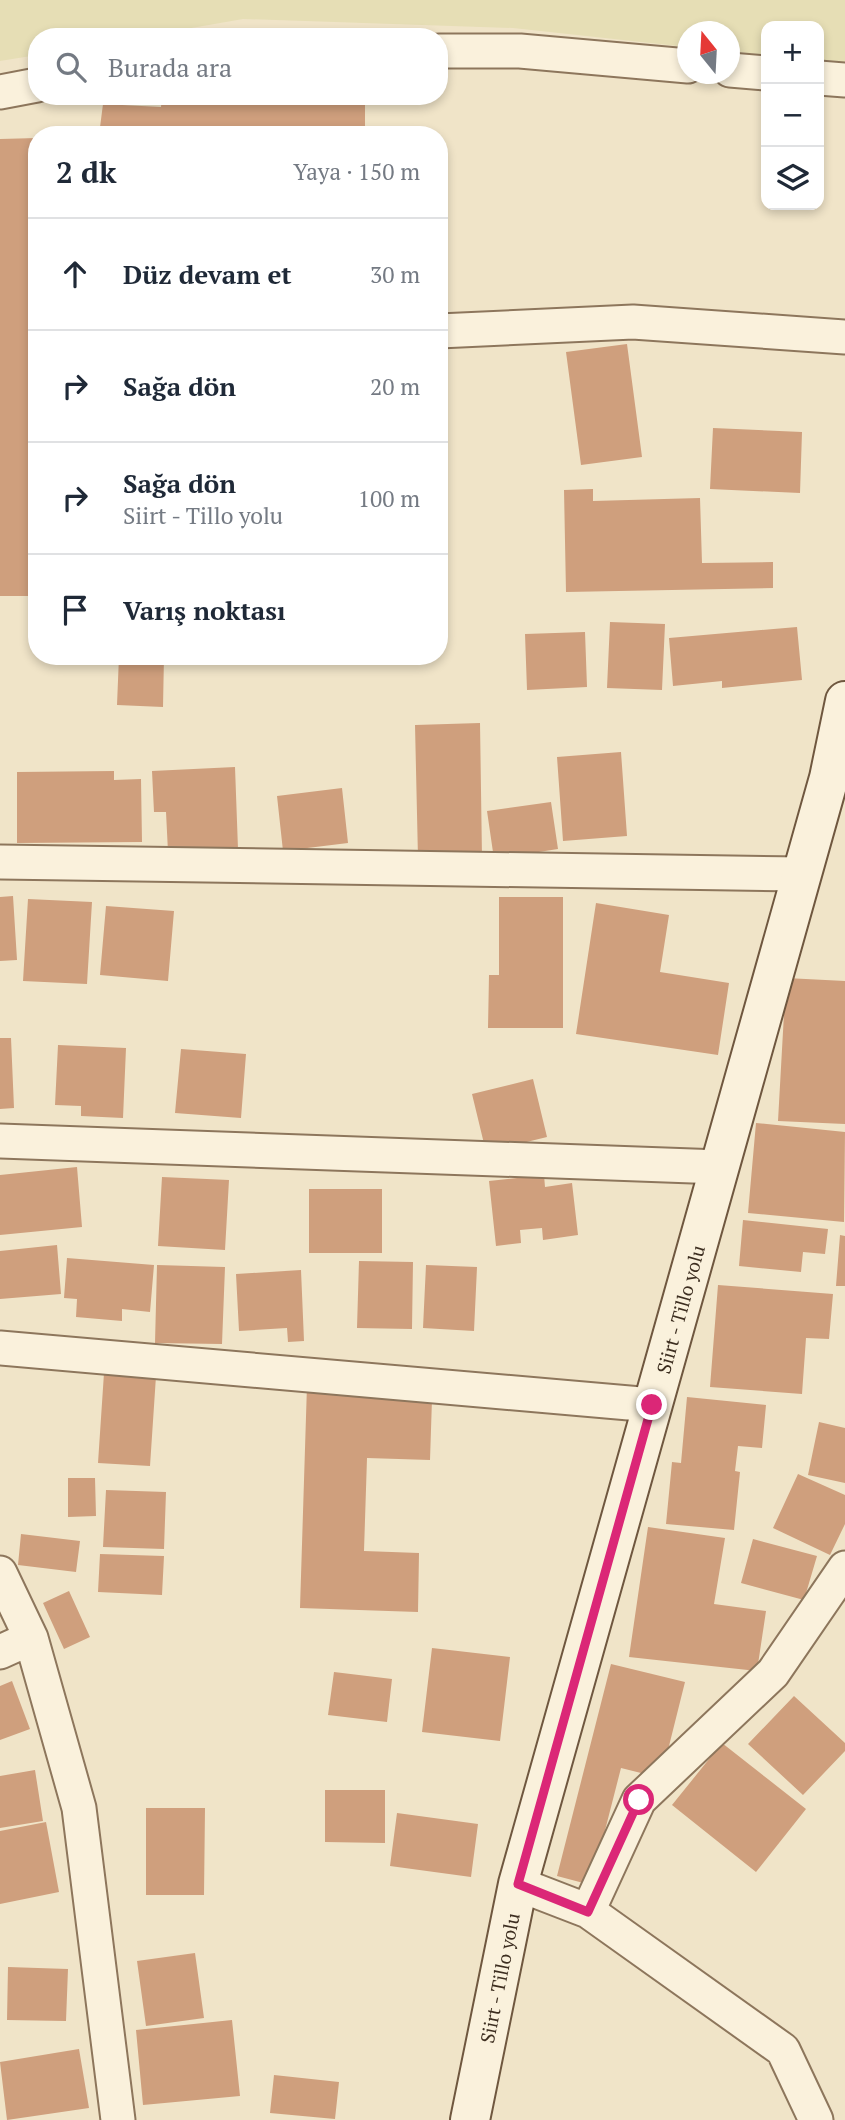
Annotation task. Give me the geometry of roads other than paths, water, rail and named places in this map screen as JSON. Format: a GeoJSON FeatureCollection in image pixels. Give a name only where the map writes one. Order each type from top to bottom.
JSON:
{"type":"FeatureCollection","features":[{"type":"Feature","properties":{"kind":"main road","name":"Siirt - Tillo yolu"},"geometry":{"type":"LineString","coordinates":[[470,2120],[518,1884],[829,778],[845,701]]}},
{"type":"Feature","properties":{"kind":"street"},"geometry":{"type":"LineString","coordinates":[[448,51],[520,51],[677,65]]}},
{"type":"Feature","properties":{"kind":"street"},"geometry":{"type":"LineString","coordinates":[[740,71],[761,73]]}},
{"type":"Feature","properties":{"kind":"street"},"geometry":{"type":"LineString","coordinates":[[824,78],[845,80]]}},
{"type":"Feature","properties":{"kind":"street"},"geometry":{"type":"LineString","coordinates":[[0,92],[28,87]]}},
{"type":"Feature","properties":{"kind":"street"},"geometry":{"type":"LineString","coordinates":[[448,331],[633,323],[845,338]]}},
{"type":"Feature","properties":{"kind":"street"},"geometry":{"type":"LineString","coordinates":[[0,862],[802,874]]}},
{"type":"Feature","properties":{"kind":"street"},"geometry":{"type":"LineString","coordinates":[[0,1141],[720,1167]]}},
{"type":"Feature","properties":{"kind":"street"},"geometry":{"type":"LineString","coordinates":[[0,1348],[652,1405]]}},
{"type":"Feature","properties":{"kind":"street"},"geometry":{"type":"LineString","coordinates":[[588,1912],[639,1800],[773,1673],[845,1568]]}},
{"type":"Feature","properties":{"kind":"street"},"geometry":{"type":"LineString","coordinates":[[0,1573],[31,1638],[79,1808],[118,2120]]}},
{"type":"Feature","properties":{"kind":"street"},"geometry":{"type":"LineString","coordinates":[[0,1652],[31,1638]]}},
{"type":"Feature","properties":{"kind":"street"},"geometry":{"type":"LineString","coordinates":[[518,1884],[588,1912],[783,2050],[816,2120]]}}]}
